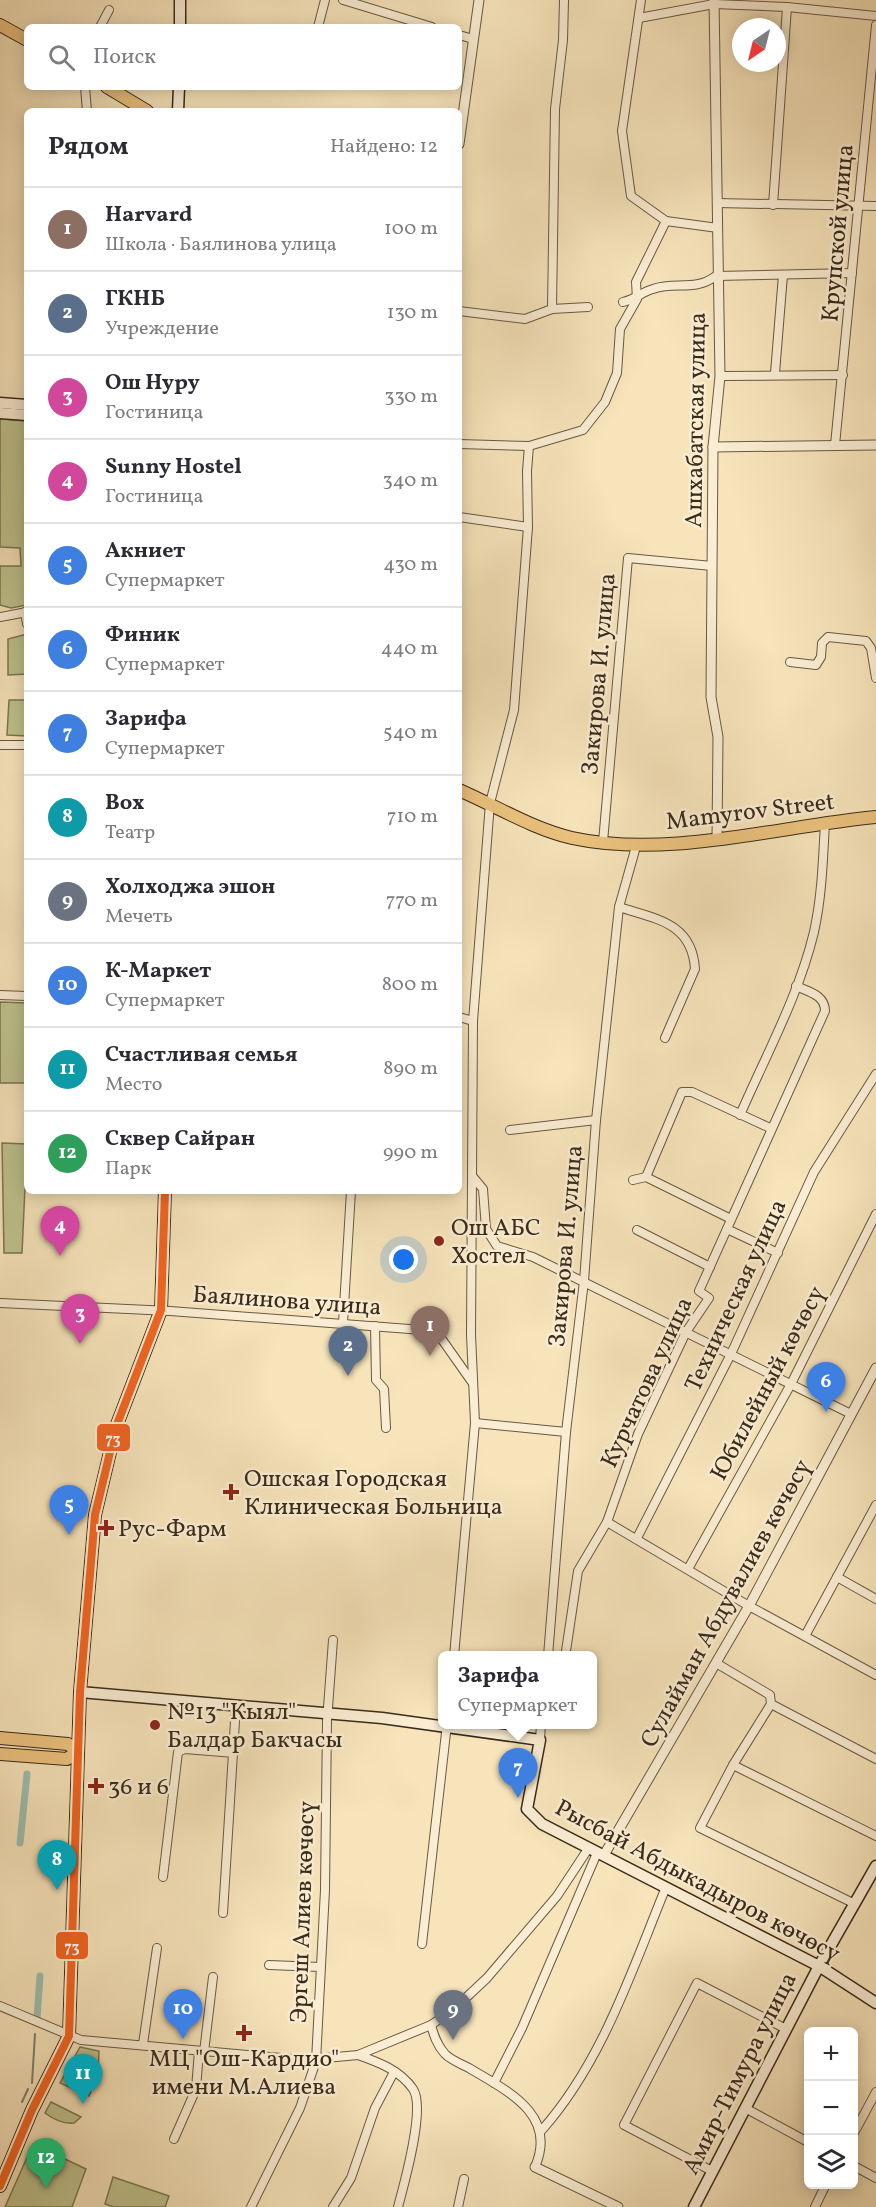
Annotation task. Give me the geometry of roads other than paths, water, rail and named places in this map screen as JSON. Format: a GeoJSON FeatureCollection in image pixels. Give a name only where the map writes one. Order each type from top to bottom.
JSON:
{"type":"FeatureCollection","features":[{"type":"Feature","properties":{"kind":"main road"},"geometry":{"type":"LineString","coordinates":[[180,0],[180,24]]}},
{"type":"Feature","properties":{"kind":"main road"},"geometry":{"type":"LineString","coordinates":[[0,25],[24,38]]}},
{"type":"Feature","properties":{"kind":"main road"},"geometry":{"type":"LineString","coordinates":[[112,90],[142,108]]}},
{"type":"Feature","properties":{"kind":"main road"},"geometry":{"type":"LineString","coordinates":[[178,108],[179,90]]}},
{"type":"Feature","properties":{"kind":"main road"},"geometry":{"type":"LineString","coordinates":[[0,403],[24,405]]}},
{"type":"Feature","properties":{"kind":"main road"},"geometry":{"type":"LineString","coordinates":[[0,413],[24,415]]}},
{"type":"Feature","properties":{"kind":"main road","name":"Mamyrov Street"},"geometry":{"type":"LineString","coordinates":[[462,791],[547,830],[572,838],[603,842],[717,840],[825,822],[876,818]]}},
{"type":"Feature","properties":{"kind":"main road"},"geometry":{"type":"LineString","coordinates":[[0,2186],[32,2110],[69,2036],[80,1692],[99,1494],[116,1427],[161,1311],[165,1194]]}},
{"type":"Feature","properties":{"kind":"main road"},"geometry":{"type":"LineString","coordinates":[[80,1692],[236,1704],[438,1724]]}},
{"type":"Feature","properties":{"kind":"main road"},"geometry":{"type":"LineString","coordinates":[[472,1729],[540,1740]]}},
{"type":"Feature","properties":{"kind":"main road"},"geometry":{"type":"LineString","coordinates":[[0,1738],[68,1744],[78,1751]]}},
{"type":"Feature","properties":{"kind":"main road","name":"Рысбай Абдыкадыров көчөсү"},"geometry":{"type":"LineString","coordinates":[[540,1740],[527,1809],[542,1824],[819,1966],[876,2003]]}},
{"type":"Feature","properties":{"kind":"main road"},"geometry":{"type":"LineString","coordinates":[[0,1754],[67,1759],[78,1751]]}},
{"type":"Feature","properties":{"kind":"main road","name":"Амир-Тимура улица"},"geometry":{"type":"LineString","coordinates":[[694,2207],[819,1966],[876,1866]]}},
{"type":"Feature","properties":{"kind":"street"},"geometry":{"type":"LineString","coordinates":[[319,24],[325,0]]}},
{"type":"Feature","properties":{"kind":"street"},"geometry":{"type":"LineString","coordinates":[[343,0],[422,24]]}},
{"type":"Feature","properties":{"kind":"street"},"geometry":{"type":"LineString","coordinates":[[462,122],[480,0]]}},
{"type":"Feature","properties":{"kind":"street"},"geometry":{"type":"LineString","coordinates":[[552,309],[555,109],[564,0]]}},
{"type":"Feature","properties":{"kind":"street"},"geometry":{"type":"LineString","coordinates":[[641,0],[622,131],[631,196],[666,221],[718,228]]}},
{"type":"Feature","properties":{"kind":"street"},"geometry":{"type":"LineString","coordinates":[[639,18],[714,2],[876,16]]}},
{"type":"Feature","properties":{"kind":"street","name":"Ашхабатская улица"},"geometry":{"type":"LineString","coordinates":[[714,2],[718,228],[716,276],[720,376],[713,447],[711,696],[718,737],[717,840]]}},
{"type":"Feature","properties":{"kind":"street"},"geometry":{"type":"LineString","coordinates":[[773,205],[787,7]]}},
{"type":"Feature","properties":{"kind":"street"},"geometry":{"type":"LineString","coordinates":[[102,24],[109,10]]}},
{"type":"Feature","properties":{"kind":"street","name":"Крупской улица"},"geometry":{"type":"LineString","coordinates":[[836,445],[876,25]]}},
{"type":"Feature","properties":{"kind":"street"},"geometry":{"type":"LineString","coordinates":[[462,36],[473,39]]}},
{"type":"Feature","properties":{"kind":"street"},"geometry":{"type":"LineString","coordinates":[[85,90],[87,108]]}},
{"type":"Feature","properties":{"kind":"street"},"geometry":{"type":"LineString","coordinates":[[717,203],[876,206]]}},
{"type":"Feature","properties":{"kind":"street"},"geometry":{"type":"LineString","coordinates":[[462,444],[529,446],[583,430],[598,414],[617,373],[620,329],[637,299],[636,282],[666,221]]}},
{"type":"Feature","properties":{"kind":"street"},"geometry":{"type":"LineString","coordinates":[[623,302],[637,299],[653,289],[704,285],[716,276],[852,273]]}},
{"type":"Feature","properties":{"kind":"street"},"geometry":{"type":"LineString","coordinates":[[775,374],[783,275]]}},
{"type":"Feature","properties":{"kind":"street"},"geometry":{"type":"LineString","coordinates":[[462,312],[525,319],[552,309],[588,307]]}},
{"type":"Feature","properties":{"kind":"street"},"geometry":{"type":"LineString","coordinates":[[720,376],[843,375]]}},
{"type":"Feature","properties":{"kind":"street"},"geometry":{"type":"LineString","coordinates":[[713,447],[876,445]]}},
{"type":"Feature","properties":{"kind":"street"},"geometry":{"type":"LineString","coordinates":[[454,1651],[475,1423],[473,1383],[473,1021],[490,803],[514,710],[528,527],[529,446]]}},
{"type":"Feature","properties":{"kind":"street"},"geometry":{"type":"LineString","coordinates":[[462,517],[528,527]]}},
{"type":"Feature","properties":{"kind":"street","name":"Закирова И. улица"},"geometry":{"type":"LineString","coordinates":[[603,842],[628,558],[712,566]]}},
{"type":"Feature","properties":{"kind":"street"},"geometry":{"type":"LineString","coordinates":[[0,617],[24,612]]}},
{"type":"Feature","properties":{"kind":"street"},"geometry":{"type":"LineString","coordinates":[[790,662],[816,665],[819,663],[822,643],[828,637],[866,642],[871,648],[876,678]]}},
{"type":"Feature","properties":{"kind":"street"},"geometry":{"type":"LineString","coordinates":[[0,745],[24,745]]}},
{"type":"Feature","properties":{"kind":"street"},"geometry":{"type":"LineString","coordinates":[[741,1115],[796,986],[814,932],[822,877],[825,822]]}},
{"type":"Feature","properties":{"kind":"street","name":"Закирова И. улица"},"geometry":{"type":"LineString","coordinates":[[548,1651],[566,1432],[584,1281],[596,1120],[619,907],[637,843]]}},
{"type":"Feature","properties":{"kind":"street"},"geometry":{"type":"LineString","coordinates":[[619,907],[674,926],[686,941],[694,961],[694,969],[665,1038]]}},
{"type":"Feature","properties":{"kind":"street","name":"Курчатова улица"},"geometry":{"type":"LineString","coordinates":[[566,1651],[578,1571],[607,1522],[638,1434],[686,1332],[709,1298],[699,1291],[770,1128],[825,1011],[825,1004],[820,997],[796,986]]}},
{"type":"Feature","properties":{"kind":"street"},"geometry":{"type":"LineString","coordinates":[[0,995],[24,996]]}},
{"type":"Feature","properties":{"kind":"street"},"geometry":{"type":"LineString","coordinates":[[462,1018],[473,1021]]}},
{"type":"Feature","properties":{"kind":"street","name":"Техническая улица"},"geometry":{"type":"LineString","coordinates":[[637,1538],[731,1354],[814,1172],[876,1074]]}},
{"type":"Feature","properties":{"kind":"street"},"geometry":{"type":"LineString","coordinates":[[646,1177],[682,1092],[692,1092],[770,1128]]}},
{"type":"Feature","properties":{"kind":"street"},"geometry":{"type":"LineString","coordinates":[[510,1130],[596,1120]]}},
{"type":"Feature","properties":{"kind":"street"},"geometry":{"type":"LineString","coordinates":[[473,1177],[483,1189],[486,1229],[497,1246],[533,1257],[584,1281],[851,1414]]}},
{"type":"Feature","properties":{"kind":"street"},"geometry":{"type":"LineString","coordinates":[[633,1180],[646,1177],[731,1219]]}},
{"type":"Feature","properties":{"kind":"street"},"geometry":{"type":"LineString","coordinates":[[343,1323],[351,1194]]}},
{"type":"Feature","properties":{"kind":"street","name":"Юбилейный көчөсү"},"geometry":{"type":"LineString","coordinates":[[688,1569],[791,1384],[876,1214]]}},
{"type":"Feature","properties":{"kind":"street"},"geometry":{"type":"LineString","coordinates":[[727,1229],[778,1253]]}},
{"type":"Feature","properties":{"kind":"street"},"geometry":{"type":"LineString","coordinates":[[637,1230],[710,1267]]}},
{"type":"Feature","properties":{"kind":"street","name":"Баялинова улица"},"geometry":{"type":"LineString","coordinates":[[0,1303],[161,1311],[436,1331],[473,1383]]}},
{"type":"Feature","properties":{"kind":"street"},"geometry":{"type":"LineString","coordinates":[[375,1326],[376,1380],[384,1389],[386,1428]]}},
{"type":"Feature","properties":{"kind":"street","name":"Сулайман Абдувалиев көчөсү"},"geometry":{"type":"LineString","coordinates":[[596,1852],[716,1663],[749,1606],[876,1368]]}},
{"type":"Feature","properties":{"kind":"street"},"geometry":{"type":"LineString","coordinates":[[475,1423],[566,1432]]}},
{"type":"Feature","properties":{"kind":"street"},"geometry":{"type":"LineString","coordinates":[[805,1636],[876,1505]]}},
{"type":"Feature","properties":{"kind":"street"},"geometry":{"type":"LineString","coordinates":[[607,1522],[749,1606],[876,1675]]}},
{"type":"Feature","properties":{"kind":"street"},"geometry":{"type":"LineString","coordinates":[[837,1577],[876,1599]]}},
{"type":"Feature","properties":{"kind":"street","name":"Эргеш Алиев көчөсү"},"geometry":{"type":"LineString","coordinates":[[251,2207],[300,2108],[316,2061],[325,1890],[328,1713],[333,1640]]}},
{"type":"Feature","properties":{"kind":"street"},"geometry":{"type":"LineString","coordinates":[[716,1663],[770,1695],[771,1704],[733,1765],[700,1828],[853,1903]]}},
{"type":"Feature","properties":{"kind":"street"},"geometry":{"type":"LineString","coordinates":[[223,1913],[236,1704]]}},
{"type":"Feature","properties":{"kind":"street"},"geometry":{"type":"LineString","coordinates":[[771,1704],[876,1759]]}},
{"type":"Feature","properties":{"kind":"street"},"geometry":{"type":"LineString","coordinates":[[422,1944],[447,1729]]}},
{"type":"Feature","properties":{"kind":"street"},"geometry":{"type":"LineString","coordinates":[[540,1740],[541,1729]]}},
{"type":"Feature","properties":{"kind":"street"},"geometry":{"type":"LineString","coordinates":[[164,1877],[178,1752],[185,1749],[234,1753]]}},
{"type":"Feature","properties":{"kind":"street"},"geometry":{"type":"LineString","coordinates":[[733,1765],[876,1836]]}},
{"type":"Feature","properties":{"kind":"street"},"geometry":{"type":"LineString","coordinates":[[0,2006],[81,2040],[316,2061],[358,2055],[430,2025],[454,2009],[487,1978],[596,1852]]}},
{"type":"Feature","properties":{"kind":"street"},"geometry":{"type":"LineString","coordinates":[[495,2083],[522,2028],[596,1852]]}},
{"type":"Feature","properties":{"kind":"street"},"geometry":{"type":"LineString","coordinates":[[618,2207],[535,2167],[540,2154],[542,2131],[584,2071],[614,2014],[666,1887]]}},
{"type":"Feature","properties":{"kind":"street"},"geometry":{"type":"LineString","coordinates":[[143,2044],[157,1948]]}},
{"type":"Feature","properties":{"kind":"street"},"geometry":{"type":"LineString","coordinates":[[269,1965],[320,1967]]}},
{"type":"Feature","properties":{"kind":"street"},"geometry":{"type":"LineString","coordinates":[[174,2139],[196,2089],[213,1977]]}},
{"type":"Feature","properties":{"kind":"street"},"geometry":{"type":"LineString","coordinates":[[712,2171],[624,2125],[697,1983],[786,2029]]}},
{"type":"Feature","properties":{"kind":"street"},"geometry":{"type":"LineString","coordinates":[[430,2025],[435,2042],[447,2056],[495,2083],[527,2109],[542,2131]]}},
{"type":"Feature","properties":{"kind":"street"},"geometry":{"type":"LineString","coordinates":[[358,2055],[381,2063],[412,2088],[416,2108],[415,2133],[398,2207]]}},
{"type":"Feature","properties":{"kind":"street"},"geometry":{"type":"LineString","coordinates":[[333,2207],[351,2178],[375,2108],[394,2072]]}},
{"type":"Feature","properties":{"kind":"street"},"geometry":{"type":"LineString","coordinates":[[858,2126],[876,2092]]}},
{"type":"Feature","properties":{"kind":"street"},"geometry":{"type":"LineString","coordinates":[[745,2108],[804,2140]]}},
{"type":"Feature","properties":{"kind":"street"},"geometry":{"type":"LineString","coordinates":[[858,2168],[876,2178]]}},
{"type":"Feature","properties":{"kind":"street"},"geometry":{"type":"LineString","coordinates":[[458,2207],[464,2179]]}},
{"type":"Feature","properties":{"kind":"street"},"geometry":{"type":"LineString","coordinates":[[815,2207],[824,2189]]}},
{"type":"Feature","properties":{"kind":"waterway"},"geometry":{"type":"LineString","coordinates":[[20,1843],[27,1774]]}},
{"type":"Feature","properties":{"kind":"waterway"},"geometry":{"type":"LineString","coordinates":[[37,2019],[40,1976]]}},
{"type":"Feature","properties":{"kind":"waterway"},"geometry":{"type":"LineString","coordinates":[[32,2083],[35,2034]]}},
{"type":"Feature","properties":{"kind":"waterway"},"geometry":{"type":"LineString","coordinates":[[22,2102],[28,2089]]}},
{"type":"Feature","properties":{"kind":"place","name":"Ош АБС Хостел"},"geometry":{"type":"Point","coordinates":[439,1241]}},
{"type":"Feature","properties":{"kind":"place","name":"Sunny Hostel"},"geometry":{"type":"Point","coordinates":[60,1256]}},
{"type":"Feature","properties":{"kind":"place","name":"Ош Нуру"},"geometry":{"type":"Point","coordinates":[80,1344]}},
{"type":"Feature","properties":{"kind":"place","name":"Harvard"},"geometry":{"type":"Point","coordinates":[430,1356]}},
{"type":"Feature","properties":{"kind":"place","name":"ГКНБ"},"geometry":{"type":"Point","coordinates":[348,1376]}},
{"type":"Feature","properties":{"kind":"place","name":"Финик"},"geometry":{"type":"Point","coordinates":[826,1412]}},
{"type":"Feature","properties":{"kind":"place","name":"Ошская Городская Клиническая Больница"},"geometry":{"type":"Point","coordinates":[231,1492]}},
{"type":"Feature","properties":{"kind":"place","name":"Рус-Фарм"},"geometry":{"type":"Point","coordinates":[106,1528]}},
{"type":"Feature","properties":{"kind":"place","name":"Акниет"},"geometry":{"type":"Point","coordinates":[69,1535]}},
{"type":"Feature","properties":{"kind":"place","name":"№13 \"Кыял\" Балдар Бакчасы"},"geometry":{"type":"Point","coordinates":[155,1725]}},
{"type":"Feature","properties":{"kind":"place","name":"36 и 6"},"geometry":{"type":"Point","coordinates":[96,1786]}},
{"type":"Feature","properties":{"kind":"place","name":"Зарифа"},"geometry":{"type":"Point","coordinates":[518,1798]}},
{"type":"Feature","properties":{"kind":"place","name":"Box"},"geometry":{"type":"Point","coordinates":[57,1890]}},
{"type":"Feature","properties":{"kind":"place","name":"МЦ \"Ош-Кардио\" имени М.Алиева"},"geometry":{"type":"Point","coordinates":[244,2033]}},
{"type":"Feature","properties":{"kind":"place","name":"К-Маркет"},"geometry":{"type":"Point","coordinates":[183,2039]}},
{"type":"Feature","properties":{"kind":"place","name":"Холходжа эшон"},"geometry":{"type":"Point","coordinates":[453,2040]}},
{"type":"Feature","properties":{"kind":"place","name":"Счастливая семья"},"geometry":{"type":"Point","coordinates":[83,2104]}},
{"type":"Feature","properties":{"kind":"place","name":"Сквер Сайран"},"geometry":{"type":"Point","coordinates":[46,2188]}}]}
